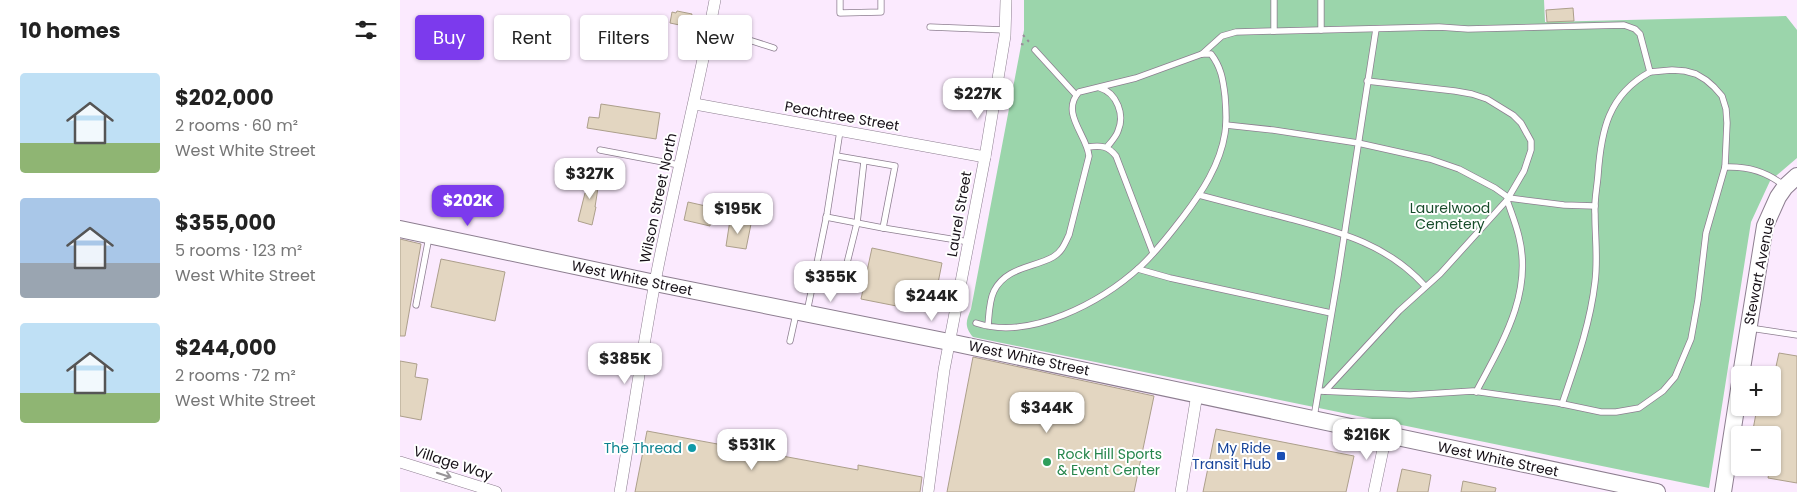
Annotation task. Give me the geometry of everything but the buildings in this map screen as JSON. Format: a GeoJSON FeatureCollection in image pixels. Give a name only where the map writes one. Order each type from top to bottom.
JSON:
{"type":"FeatureCollection","features":[{"type":"Feature","properties":{"kind":"street","name":"Wilson Street North"},"geometry":{"type":"LineString","coordinates":[[712,15],[715,0]]}},
{"type":"Feature","properties":{"kind":"street","name":"Laurel Street"},"geometry":{"type":"LineString","coordinates":[[928,492],[944,370],[970,242],[1005,30],[1006,0]]}},
{"type":"Feature","properties":{"kind":"street","name":"Wilson Street North"},"geometry":{"type":"LineString","coordinates":[[620,492],[655,283],[703,60]]}},
{"type":"Feature","properties":{"kind":"street","name":"Peachtree Street"},"geometry":{"type":"LineString","coordinates":[[694,104],[985,156]]}},
{"type":"Feature","properties":{"kind":"street","name":"Stewart Avenue"},"geometry":{"type":"LineString","coordinates":[[1742,366],[1765,226],[1772,208],[1791,181]]}},
{"type":"Feature","properties":{"kind":"street","name":"West White Street"},"geometry":{"type":"LineString","coordinates":[[400,229],[655,283],[950,342],[1657,492]]}},
{"type":"Feature","properties":{"kind":"street"},"geometry":{"type":"LineString","coordinates":[[1181,492],[1197,394]]}},
{"type":"Feature","properties":{"kind":"street"},"geometry":{"type":"LineString","coordinates":[[1723,492],[1735,416]]}},
{"type":"Feature","properties":{"kind":"street"},"geometry":{"type":"LineString","coordinates":[[1374,492],[1386,435]]}},
{"type":"Feature","properties":{"kind":"street","name":"Village Way"},"geometry":{"type":"LineString","coordinates":[[400,462],[492,491]]}},
{"type":"Feature","properties":{"kind":"lane"},"geometry":{"type":"LineString","coordinates":[[840,0],[840,13],[881,12],[881,0]]}},
{"type":"Feature","properties":{"kind":"lane"},"geometry":{"type":"LineString","coordinates":[[1274,0],[1274,31]]}},
{"type":"Feature","properties":{"kind":"lane"},"geometry":{"type":"LineString","coordinates":[[1321,0],[1321,30]]}},
{"type":"Feature","properties":{"kind":"lane"},"geometry":{"type":"LineString","coordinates":[[1202,54],[1216,39],[1228,33],[1439,27],[1468,29],[1624,26],[1640,34],[1650,72]]}},
{"type":"Feature","properties":{"kind":"lane"},"geometry":{"type":"LineString","coordinates":[[930,28],[1005,30]]}},
{"type":"Feature","properties":{"kind":"lane"},"geometry":{"type":"LineString","coordinates":[[1313,420],[1322,391],[1331,313],[1376,29]]}},
{"type":"Feature","properties":{"kind":"lane"},"geometry":{"type":"LineString","coordinates":[[752,41],[774,48]]}},
{"type":"Feature","properties":{"kind":"lane"},"geometry":{"type":"LineString","coordinates":[[1035,50],[1076,96]]}},
{"type":"Feature","properties":{"kind":"lane"},"geometry":{"type":"LineString","coordinates":[[976,324],[988,326],[1019,328],[1043,322],[1078,308],[1116,286],[1138,269],[1153,253],[1199,195],[1220,153],[1225,133],[1226,111],[1222,75],[1218,64],[1210,54],[1202,54],[1136,78],[1079,92],[1072,107],[1073,115],[1079,132],[1088,147],[1089,156],[1074,220],[1064,245],[1054,256],[1017,270],[1000,282],[991,300],[988,326]]}},
{"type":"Feature","properties":{"kind":"lane"},"geometry":{"type":"LineString","coordinates":[[1322,391],[1410,395],[1476,392],[1562,404],[1600,412],[1628,411],[1639,408],[1663,392],[1675,377],[1691,339],[1706,233],[1725,167],[1727,123],[1726,109],[1722,96],[1714,87],[1696,74],[1672,70],[1650,72],[1622,93],[1614,103],[1609,115],[1601,144],[1595,206],[1598,261],[1592,302],[1582,346],[1562,404]]}},
{"type":"Feature","properties":{"kind":"lane"},"geometry":{"type":"LineString","coordinates":[[1322,391],[1425,286],[1440,274],[1508,199],[1524,171],[1531,150],[1531,141],[1527,132],[1513,115],[1487,99],[1472,94],[1367,81]]}},
{"type":"Feature","properties":{"kind":"lane"},"geometry":{"type":"LineString","coordinates":[[1098,88],[1110,94],[1121,113],[1118,131],[1107,147]]}},
{"type":"Feature","properties":{"kind":"lane"},"geometry":{"type":"LineString","coordinates":[[1226,125],[1358,143],[1444,163],[1478,178],[1508,199],[1595,206]]}},
{"type":"Feature","properties":{"kind":"lane"},"geometry":{"type":"LineString","coordinates":[[790,341],[813,281],[840,131]]}},
{"type":"Feature","properties":{"kind":"lane"},"geometry":{"type":"LineString","coordinates":[[1088,147],[1098,145],[1107,147],[1119,162],[1153,253]]}},
{"type":"Feature","properties":{"kind":"lane"},"geometry":{"type":"LineString","coordinates":[[600,150],[680,165]]}},
{"type":"Feature","properties":{"kind":"lane"},"geometry":{"type":"LineString","coordinates":[[837,156],[895,166],[882,228]]}},
{"type":"Feature","properties":{"kind":"lane"},"geometry":{"type":"LineString","coordinates":[[813,281],[839,284],[843,279],[857,223],[864,161]]}},
{"type":"Feature","properties":{"kind":"lane"},"geometry":{"type":"LineString","coordinates":[[1725,167],[1734,166],[1764,172],[1771,176],[1791,181]]}},
{"type":"Feature","properties":{"kind":"lane"},"geometry":{"type":"LineString","coordinates":[[1199,195],[1344,234],[1368,243],[1412,271],[1425,286]]}},
{"type":"Feature","properties":{"kind":"lane"},"geometry":{"type":"LineString","coordinates":[[1476,392],[1509,330],[1520,297],[1522,252],[1508,199]]}},
{"type":"Feature","properties":{"kind":"lane"},"geometry":{"type":"LineString","coordinates":[[826,217],[970,242]]}},
{"type":"Feature","properties":{"kind":"lane"},"geometry":{"type":"LineString","coordinates":[[416,305],[429,235]]}},
{"type":"Feature","properties":{"kind":"lane"},"geometry":{"type":"LineString","coordinates":[[1138,269],[1170,278],[1331,313]]}},
{"type":"Feature","properties":{"kind":"lane"},"geometry":{"type":"LineString","coordinates":[[1748,328],[1797,335]]}},
{"type":"Feature","properties":{"kind":"green space","name":"Laurelwood Cemetery"},"geometry":{"type":"Polygon","coordinates":[[[1024,0],[1544,0],[1545,22],[1786,16],[1797,30],[1797,158],[1770,181],[1751,222],[1709,488],[973,337],[968,330],[967,320],[971,309],[1024,30],[1024,0]]]}},
{"type":"Feature","properties":{"kind":"place","name":"The Thread"},"geometry":{"type":"Point","coordinates":[692,448]}},
{"type":"Feature","properties":{"kind":"place","name":"My Ride Transit Hub"},"geometry":{"type":"Point","coordinates":[1281,456]}},
{"type":"Feature","properties":{"kind":"place","name":"Rock Hill Sports & Event Center"},"geometry":{"type":"Point","coordinates":[1047,462]}}]}
